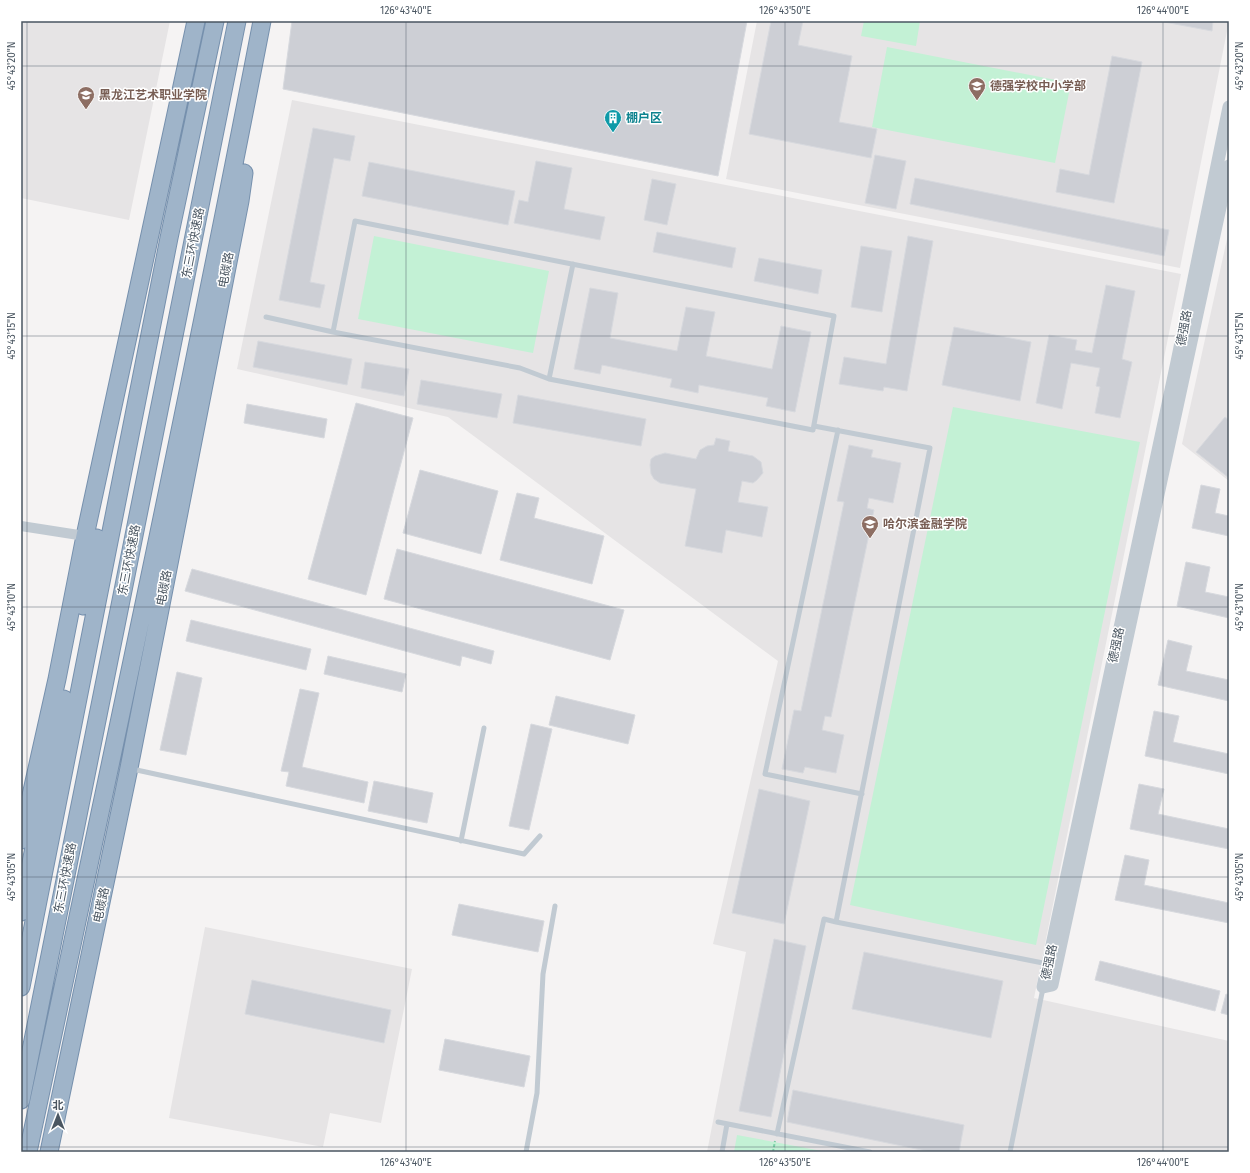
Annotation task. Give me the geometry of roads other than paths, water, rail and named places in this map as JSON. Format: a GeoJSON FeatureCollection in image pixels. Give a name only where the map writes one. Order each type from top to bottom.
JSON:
{"type":"FeatureCollection","features":[{"type":"Feature","properties":{"kind":"highway"},"geometry":{"type":"LineString","coordinates":[[21,840],[57,679],[85,536],[196,21]]}},
{"type":"Feature","properties":{"kind":"highway","name":"东三环快速路"},"geometry":{"type":"LineString","coordinates":[[21,988],[166,254],[215,21]]}},
{"type":"Feature","properties":{"kind":"highway","name":"东三环快速路"},"geometry":{"type":"LineString","coordinates":[[21,1100],[237,21]]}},
{"type":"Feature","properties":{"kind":"highway"},"geometry":{"type":"LineString","coordinates":[[28,1152],[149,584],[264,21]]}},
{"type":"Feature","properties":{"kind":"highway","name":"电碳路"},"geometry":{"type":"LineString","coordinates":[[50,1152],[129,768],[240,201],[264,21]]}},
{"type":"Feature","properties":{"kind":"highway"},"geometry":{"type":"LineString","coordinates":[[21,912],[107,490],[145,292],[155,211]]}},
{"type":"Feature","properties":{"kind":"street","name":"德强路"},"geometry":{"type":"LineString","coordinates":[[1229,107],[1175,369],[1043,987],[1052,985],[1229,166]]}},
{"type":"Feature","properties":{"kind":"street"},"geometry":{"type":"LineString","coordinates":[[21,526],[85,536]]}},
{"type":"Feature","properties":{"kind":"lane"},"geometry":{"type":"LineString","coordinates":[[266,317],[333,332],[520,368],[549,379],[813,430],[834,316],[354,221],[333,332]]}},
{"type":"Feature","properties":{"kind":"lane"},"geometry":{"type":"LineString","coordinates":[[549,379],[573,264]]}},
{"type":"Feature","properties":{"kind":"lane"},"geometry":{"type":"LineString","coordinates":[[814,426],[930,448],[836,922]]}},
{"type":"Feature","properties":{"kind":"lane"},"geometry":{"type":"LineString","coordinates":[[838,430],[765,774],[862,794]]}},
{"type":"Feature","properties":{"kind":"lane"},"geometry":{"type":"LineString","coordinates":[[461,841],[484,728]]}},
{"type":"Feature","properties":{"kind":"lane"},"geometry":{"type":"LineString","coordinates":[[129,768],[524,854],[540,836]]}},
{"type":"Feature","properties":{"kind":"lane"},"geometry":{"type":"LineString","coordinates":[[526,1152],[536,1092],[543,974],[555,906]]}},
{"type":"Feature","properties":{"kind":"lane"},"geometry":{"type":"LineString","coordinates":[[777,1134],[824,919],[1048,964]]}},
{"type":"Feature","properties":{"kind":"lane"},"geometry":{"type":"LineString","coordinates":[[1010,1152],[1043,987]]}},
{"type":"Feature","properties":{"kind":"lane"},"geometry":{"type":"LineString","coordinates":[[718,1122],[870,1152]]}},
{"type":"Feature","properties":{"kind":"lane"},"geometry":{"type":"LineString","coordinates":[[722,1152],[727,1124]]}},
{"type":"Feature","properties":{"kind":"place","name":"德强学校中小学部"},"geometry":{"type":"Point","coordinates":[977,101]}},
{"type":"Feature","properties":{"kind":"place","name":"黑龙江艺术职业学院"},"geometry":{"type":"Point","coordinates":[86,110]}},
{"type":"Feature","properties":{"kind":"place","name":"棚户区"},"geometry":{"type":"Point","coordinates":[613,133]}},
{"type":"Feature","properties":{"kind":"place","name":"哈尔滨金融学院"},"geometry":{"type":"Point","coordinates":[870,539]}}]}
